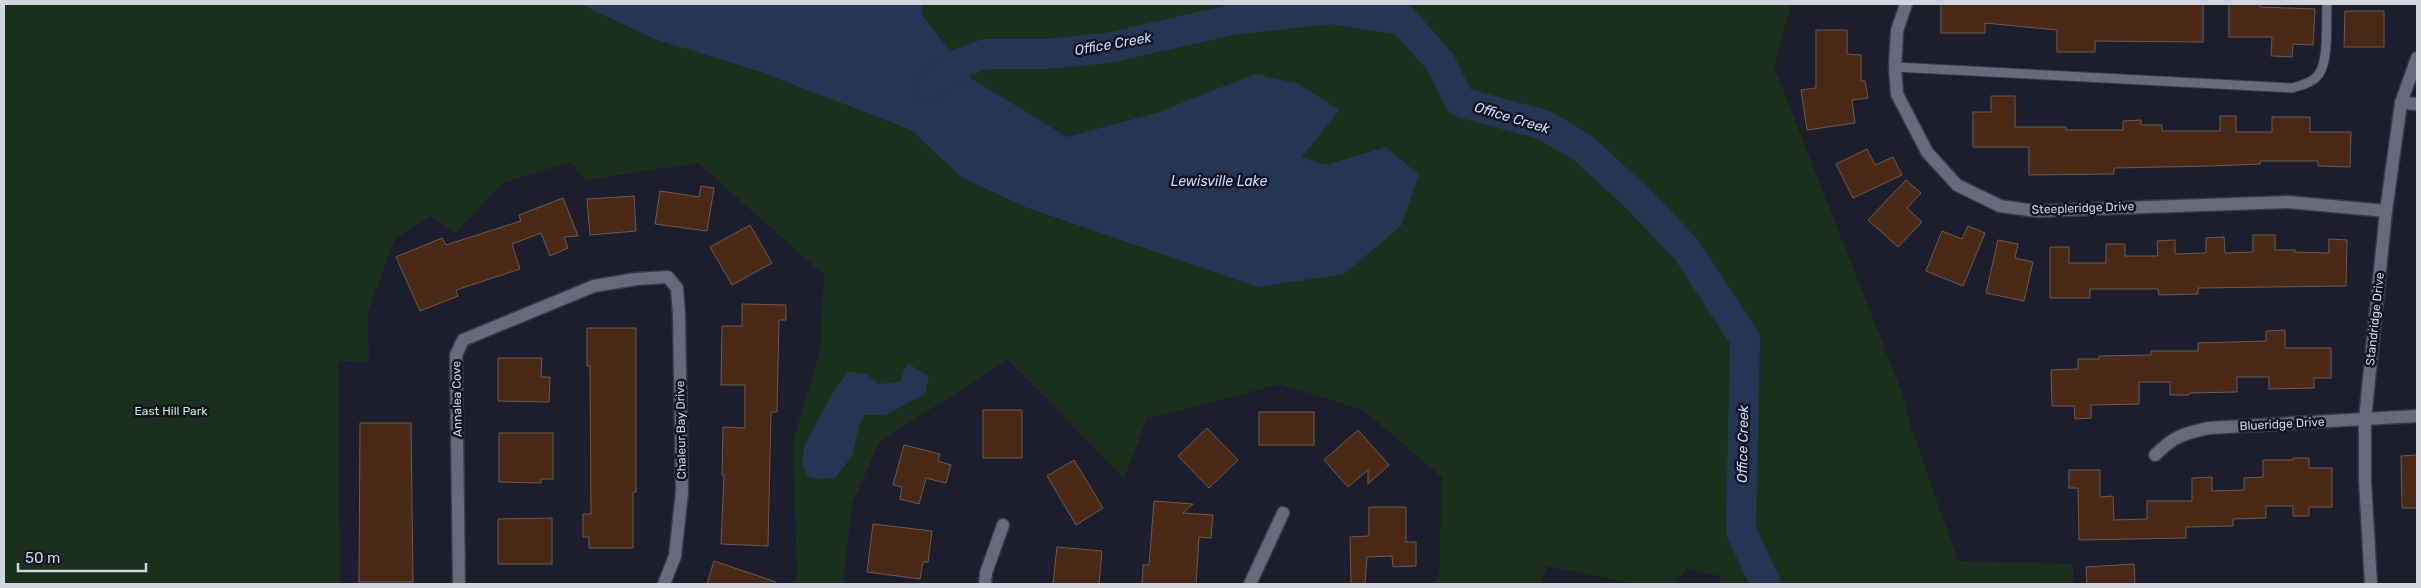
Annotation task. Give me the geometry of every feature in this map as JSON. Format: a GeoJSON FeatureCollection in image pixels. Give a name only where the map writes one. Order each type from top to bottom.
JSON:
{"type":"FeatureCollection","features":[{"type":"Feature","properties":{"kind":"street","name":"Steepleridge Drive"},"geometry":{"type":"LineString","coordinates":[[1906,4],[1897,31],[1895,67],[1897,94],[1927,152],[1957,185],[2000,206],[2036,211],[2288,202],[2386,210]]}},
{"type":"Feature","properties":{"kind":"street","name":"Standridge Drive"},"geometry":{"type":"LineString","coordinates":[[2371,584],[2365,481],[2365,419],[2386,210],[2402,102],[2417,58]]}},
{"type":"Feature","properties":{"kind":"street"},"geometry":{"type":"LineString","coordinates":[[2402,102],[2417,104]]}},
{"type":"Feature","properties":{"kind":"street","name":"Annalea Cove"},"geometry":{"type":"LineString","coordinates":[[460,584],[456,356],[463,340],[594,286],[636,279],[668,277]]}},
{"type":"Feature","properties":{"kind":"street","name":"Chaleur Bay Drive"},"geometry":{"type":"LineString","coordinates":[[664,584],[675,556],[682,492],[679,315],[677,288],[668,277]]}},
{"type":"Feature","properties":{"kind":"street","name":"Blueridge Drive"},"geometry":{"type":"LineString","coordinates":[[2155,455],[2166,443],[2184,433],[2209,428],[2417,416]]}},
{"type":"Feature","properties":{"kind":"street"},"geometry":{"type":"LineString","coordinates":[[1250,584],[1283,513]]}},
{"type":"Feature","properties":{"kind":"street"},"geometry":{"type":"LineString","coordinates":[[985,584],[986,573],[1002,526]]}},
{"type":"Feature","properties":{"kind":"lane"},"geometry":{"type":"LineString","coordinates":[[1895,67],[2292,88],[2307,84],[2319,74],[2324,58],[2327,4]]}},
{"type":"Feature","properties":{"kind":"green space","name":"East Hill Park"},"geometry":{"type":"Polygon","coordinates":[[[4,4],[580,4],[654,39],[761,72],[911,130],[962,178],[1026,208],[1146,249],[1386,147],[1325,165],[1159,112],[1067,137],[972,79],[922,15],[923,4],[1791,4],[1774,67],[1903,395],[1912,430],[1958,561],[2073,564],[2073,584],[1722,584],[1718,576],[1688,568],[1675,584],[1636,584],[1547,566],[1541,584],[1433,584],[1439,577],[1442,477],[1363,410],[1280,384],[1147,419],[1124,478],[1008,360],[880,441],[852,504],[843,584],[792,584],[797,576],[793,441],[820,352],[824,275],[698,163],[585,180],[570,162],[503,183],[455,233],[430,216],[395,238],[368,313],[369,362],[338,361],[340,584],[4,584],[4,4]]]}},
{"type":"Feature","properties":{"kind":"water","name":"Lewisville Lake"},"geometry":{"type":"Polygon","coordinates":[[[580,4],[923,4],[922,15],[972,79],[1067,137],[1159,112],[1255,74],[1299,84],[1339,110],[1302,157],[1325,165],[1386,147],[1419,175],[1401,226],[1344,274],[1258,287],[1027,208],[962,178],[911,130],[761,72],[654,39],[580,4]]]}},
{"type":"Feature","properties":{"kind":"water"},"geometry":{"type":"Polygon","coordinates":[[[907,363],[929,376],[925,394],[885,415],[865,415],[860,423],[852,456],[835,478],[818,479],[808,476],[802,465],[804,446],[834,391],[848,372],[867,374],[878,384],[900,382],[907,363]]]}},
{"type":"Feature","properties":{"kind":"building"},"geometry":{"type":"Polygon","coordinates":[[[1941,4],[2203,4],[2203,42],[2095,41],[2095,52],[2057,52],[2057,30],[1985,23],[1985,33],[1941,33],[1941,4]]]}},
{"type":"Feature","properties":{"kind":"building"},"geometry":{"type":"Polygon","coordinates":[[[2229,4],[2260,4],[2260,7],[2315,9],[2313,45],[2293,44],[2292,57],[2271,56],[2272,37],[2229,37],[2229,4]]]}},
{"type":"Feature","properties":{"kind":"building"},"geometry":{"type":"Polygon","coordinates":[[[2345,11],[2384,11],[2384,47],[2344,47],[2345,11]]]}},
{"type":"Feature","properties":{"kind":"building"},"geometry":{"type":"Polygon","coordinates":[[[1816,30],[1847,30],[1847,54],[1861,55],[1861,81],[1865,81],[1868,98],[1852,100],[1855,123],[1807,130],[1801,90],[1816,88],[1816,30]]]}},
{"type":"Feature","properties":{"kind":"building"},"geometry":{"type":"Polygon","coordinates":[[[1991,96],[2015,96],[2015,127],[2066,127],[2066,130],[2123,130],[2123,121],[2141,120],[2141,125],[2162,125],[2162,131],[2220,131],[2220,116],[2236,116],[2236,132],[2272,132],[2272,117],[2310,117],[2310,132],[2351,132],[2350,167],[2318,166],[2318,161],[2260,161],[2260,164],[2114,168],[2114,174],[2029,175],[2029,147],[1973,147],[1973,112],[1991,112],[1991,96]]]}},
{"type":"Feature","properties":{"kind":"building"},"geometry":{"type":"Polygon","coordinates":[[[1867,149],[1875,165],[1893,157],[1902,175],[1853,198],[1836,164],[1867,149]]]}},
{"type":"Feature","properties":{"kind":"building"},"geometry":{"type":"Polygon","coordinates":[[[1906,180],[1921,193],[1907,208],[1922,222],[1898,247],[1868,220],[1906,180]]]}},
{"type":"Feature","properties":{"kind":"building"},"geometry":{"type":"Polygon","coordinates":[[[701,186],[714,188],[707,231],[655,224],[660,191],[699,197],[701,186]]]}},
{"type":"Feature","properties":{"kind":"building"},"geometry":{"type":"Polygon","coordinates":[[[634,196],[636,231],[590,235],[587,199],[634,196]]]}},
{"type":"Feature","properties":{"kind":"building"},"geometry":{"type":"Polygon","coordinates":[[[563,198],[578,236],[564,237],[568,248],[550,256],[541,233],[512,244],[520,269],[456,290],[458,296],[420,311],[396,257],[442,238],[446,245],[521,221],[519,215],[563,198]]]}},
{"type":"Feature","properties":{"kind":"building"},"geometry":{"type":"Polygon","coordinates":[[[750,225],[772,263],[732,285],[710,247],[750,225]]]}},
{"type":"Feature","properties":{"kind":"building"},"geometry":{"type":"Polygon","coordinates":[[[1968,226],[1985,233],[1963,286],[1926,271],[1942,231],[1962,239],[1968,226]]]}},
{"type":"Feature","properties":{"kind":"building"},"geometry":{"type":"Polygon","coordinates":[[[2253,235],[2275,235],[2275,250],[2295,250],[2295,252],[2329,253],[2329,239],[2347,240],[2346,286],[2198,288],[2198,294],[2159,295],[2158,289],[2090,289],[2090,298],[2050,298],[2050,247],[2069,247],[2069,263],[2106,263],[2106,244],[2125,244],[2125,256],[2158,256],[2157,241],[2175,240],[2175,254],[2206,253],[2206,238],[2224,237],[2225,253],[2253,252],[2253,235]]]}},
{"type":"Feature","properties":{"kind":"building"},"geometry":{"type":"Polygon","coordinates":[[[1998,240],[2018,244],[2015,258],[2033,262],[2024,301],[1986,293],[1998,240]]]}},
{"type":"Feature","properties":{"kind":"building"},"geometry":{"type":"Polygon","coordinates":[[[742,304],[786,305],[786,320],[779,320],[777,412],[771,412],[768,546],[721,544],[724,475],[722,475],[723,427],[745,428],[745,385],[721,385],[722,326],[742,326],[742,304]]]}},
{"type":"Feature","properties":{"kind":"building"},"geometry":{"type":"Polygon","coordinates":[[[587,328],[636,328],[636,492],[633,492],[633,548],[589,548],[589,537],[583,537],[583,514],[591,514],[590,366],[587,366],[587,328]]]}},
{"type":"Feature","properties":{"kind":"building"},"geometry":{"type":"Polygon","coordinates":[[[2285,330],[2285,348],[2331,348],[2331,378],[2314,378],[2314,388],[2269,389],[2269,377],[2237,377],[2237,392],[2189,393],[2189,395],[2170,395],[2170,382],[2139,382],[2139,404],[2091,405],[2091,418],[2075,419],[2074,406],[2052,406],[2051,370],[2078,369],[2078,359],[2099,359],[2099,356],[2151,355],[2151,351],[2198,351],[2198,343],[2266,341],[2266,331],[2285,330]]]}},
{"type":"Feature","properties":{"kind":"building"},"geometry":{"type":"Polygon","coordinates":[[[498,358],[542,358],[541,377],[550,377],[549,402],[498,401],[498,358]]]}},
{"type":"Feature","properties":{"kind":"building"},"geometry":{"type":"Polygon","coordinates":[[[983,410],[1022,410],[1022,458],[983,458],[983,410]]]}},
{"type":"Feature","properties":{"kind":"building"},"geometry":{"type":"Polygon","coordinates":[[[1259,412],[1314,412],[1314,445],[1259,445],[1259,412]]]}},
{"type":"Feature","properties":{"kind":"building"},"geometry":{"type":"Polygon","coordinates":[[[360,423],[411,423],[413,582],[359,582],[360,423]]]}},
{"type":"Feature","properties":{"kind":"building"},"geometry":{"type":"Polygon","coordinates":[[[1207,428],[1238,460],[1209,488],[1178,456],[1207,428]]]}},
{"type":"Feature","properties":{"kind":"building"},"geometry":{"type":"Polygon","coordinates":[[[1358,430],[1389,465],[1368,484],[1368,470],[1348,487],[1324,460],[1358,430]]]}},
{"type":"Feature","properties":{"kind":"building"},"geometry":{"type":"Polygon","coordinates":[[[499,433],[553,433],[553,479],[541,479],[541,483],[499,482],[499,433]]]}},
{"type":"Feature","properties":{"kind":"building"},"geometry":{"type":"Polygon","coordinates":[[[904,445],[940,454],[938,461],[951,465],[946,483],[926,478],[919,504],[900,499],[902,487],[893,485],[904,445]]]}},
{"type":"Feature","properties":{"kind":"building"},"geometry":{"type":"Polygon","coordinates":[[[2417,455],[2417,508],[2402,508],[2401,456],[2417,455]]]}},
{"type":"Feature","properties":{"kind":"building"},"geometry":{"type":"Polygon","coordinates":[[[2293,458],[2309,458],[2309,468],[2332,468],[2332,507],[2309,507],[2309,516],[2293,516],[2293,506],[2266,506],[2266,518],[2233,519],[2233,526],[2186,527],[2186,538],[2079,540],[2078,488],[2069,488],[2069,470],[2100,470],[2100,497],[2113,496],[2114,520],[2147,519],[2147,501],[2192,501],[2192,478],[2212,477],[2212,491],[2244,490],[2244,478],[2263,477],[2263,460],[2293,460],[2293,458]]]}},
{"type":"Feature","properties":{"kind":"building"},"geometry":{"type":"Polygon","coordinates":[[[1074,460],[1103,508],[1076,525],[1047,476],[1074,460]]]}},
{"type":"Feature","properties":{"kind":"building"},"geometry":{"type":"Polygon","coordinates":[[[1154,501],[1193,504],[1183,513],[1213,515],[1211,538],[1199,537],[1196,584],[1142,584],[1143,565],[1149,565],[1154,501]]]}},
{"type":"Feature","properties":{"kind":"building"},"geometry":{"type":"Polygon","coordinates":[[[1369,507],[1406,507],[1406,542],[1416,542],[1416,566],[1393,567],[1392,556],[1367,557],[1365,584],[1351,584],[1350,537],[1369,536],[1369,507]]]}},
{"type":"Feature","properties":{"kind":"building"},"geometry":{"type":"Polygon","coordinates":[[[552,518],[552,564],[498,564],[498,519],[552,518]]]}},
{"type":"Feature","properties":{"kind":"building"},"geometry":{"type":"Polygon","coordinates":[[[873,524],[932,531],[928,562],[923,562],[920,579],[867,572],[873,524]]]}},
{"type":"Feature","properties":{"kind":"building"},"geometry":{"type":"Polygon","coordinates":[[[1057,547],[1102,551],[1099,584],[1053,584],[1057,547]]]}},
{"type":"Feature","properties":{"kind":"building"},"geometry":{"type":"Polygon","coordinates":[[[714,561],[776,582],[776,584],[707,584],[714,561]]]}},
{"type":"Feature","properties":{"kind":"building"},"geometry":{"type":"Polygon","coordinates":[[[2134,564],[2135,584],[2087,584],[2086,567],[2134,564]]]}},
{"type":"Feature","properties":{"kind":"waterway","name":"Office Creek"},"geometry":{"type":"LineString","coordinates":[[927,88],[960,63],[985,54],[1045,54],[1108,48],[1231,20],[1329,9],[1403,20],[1441,63],[1460,102],[1544,125],[1583,148],[1635,196],[1686,249],[1745,339],[1741,532],[1766,584]]}}]}
